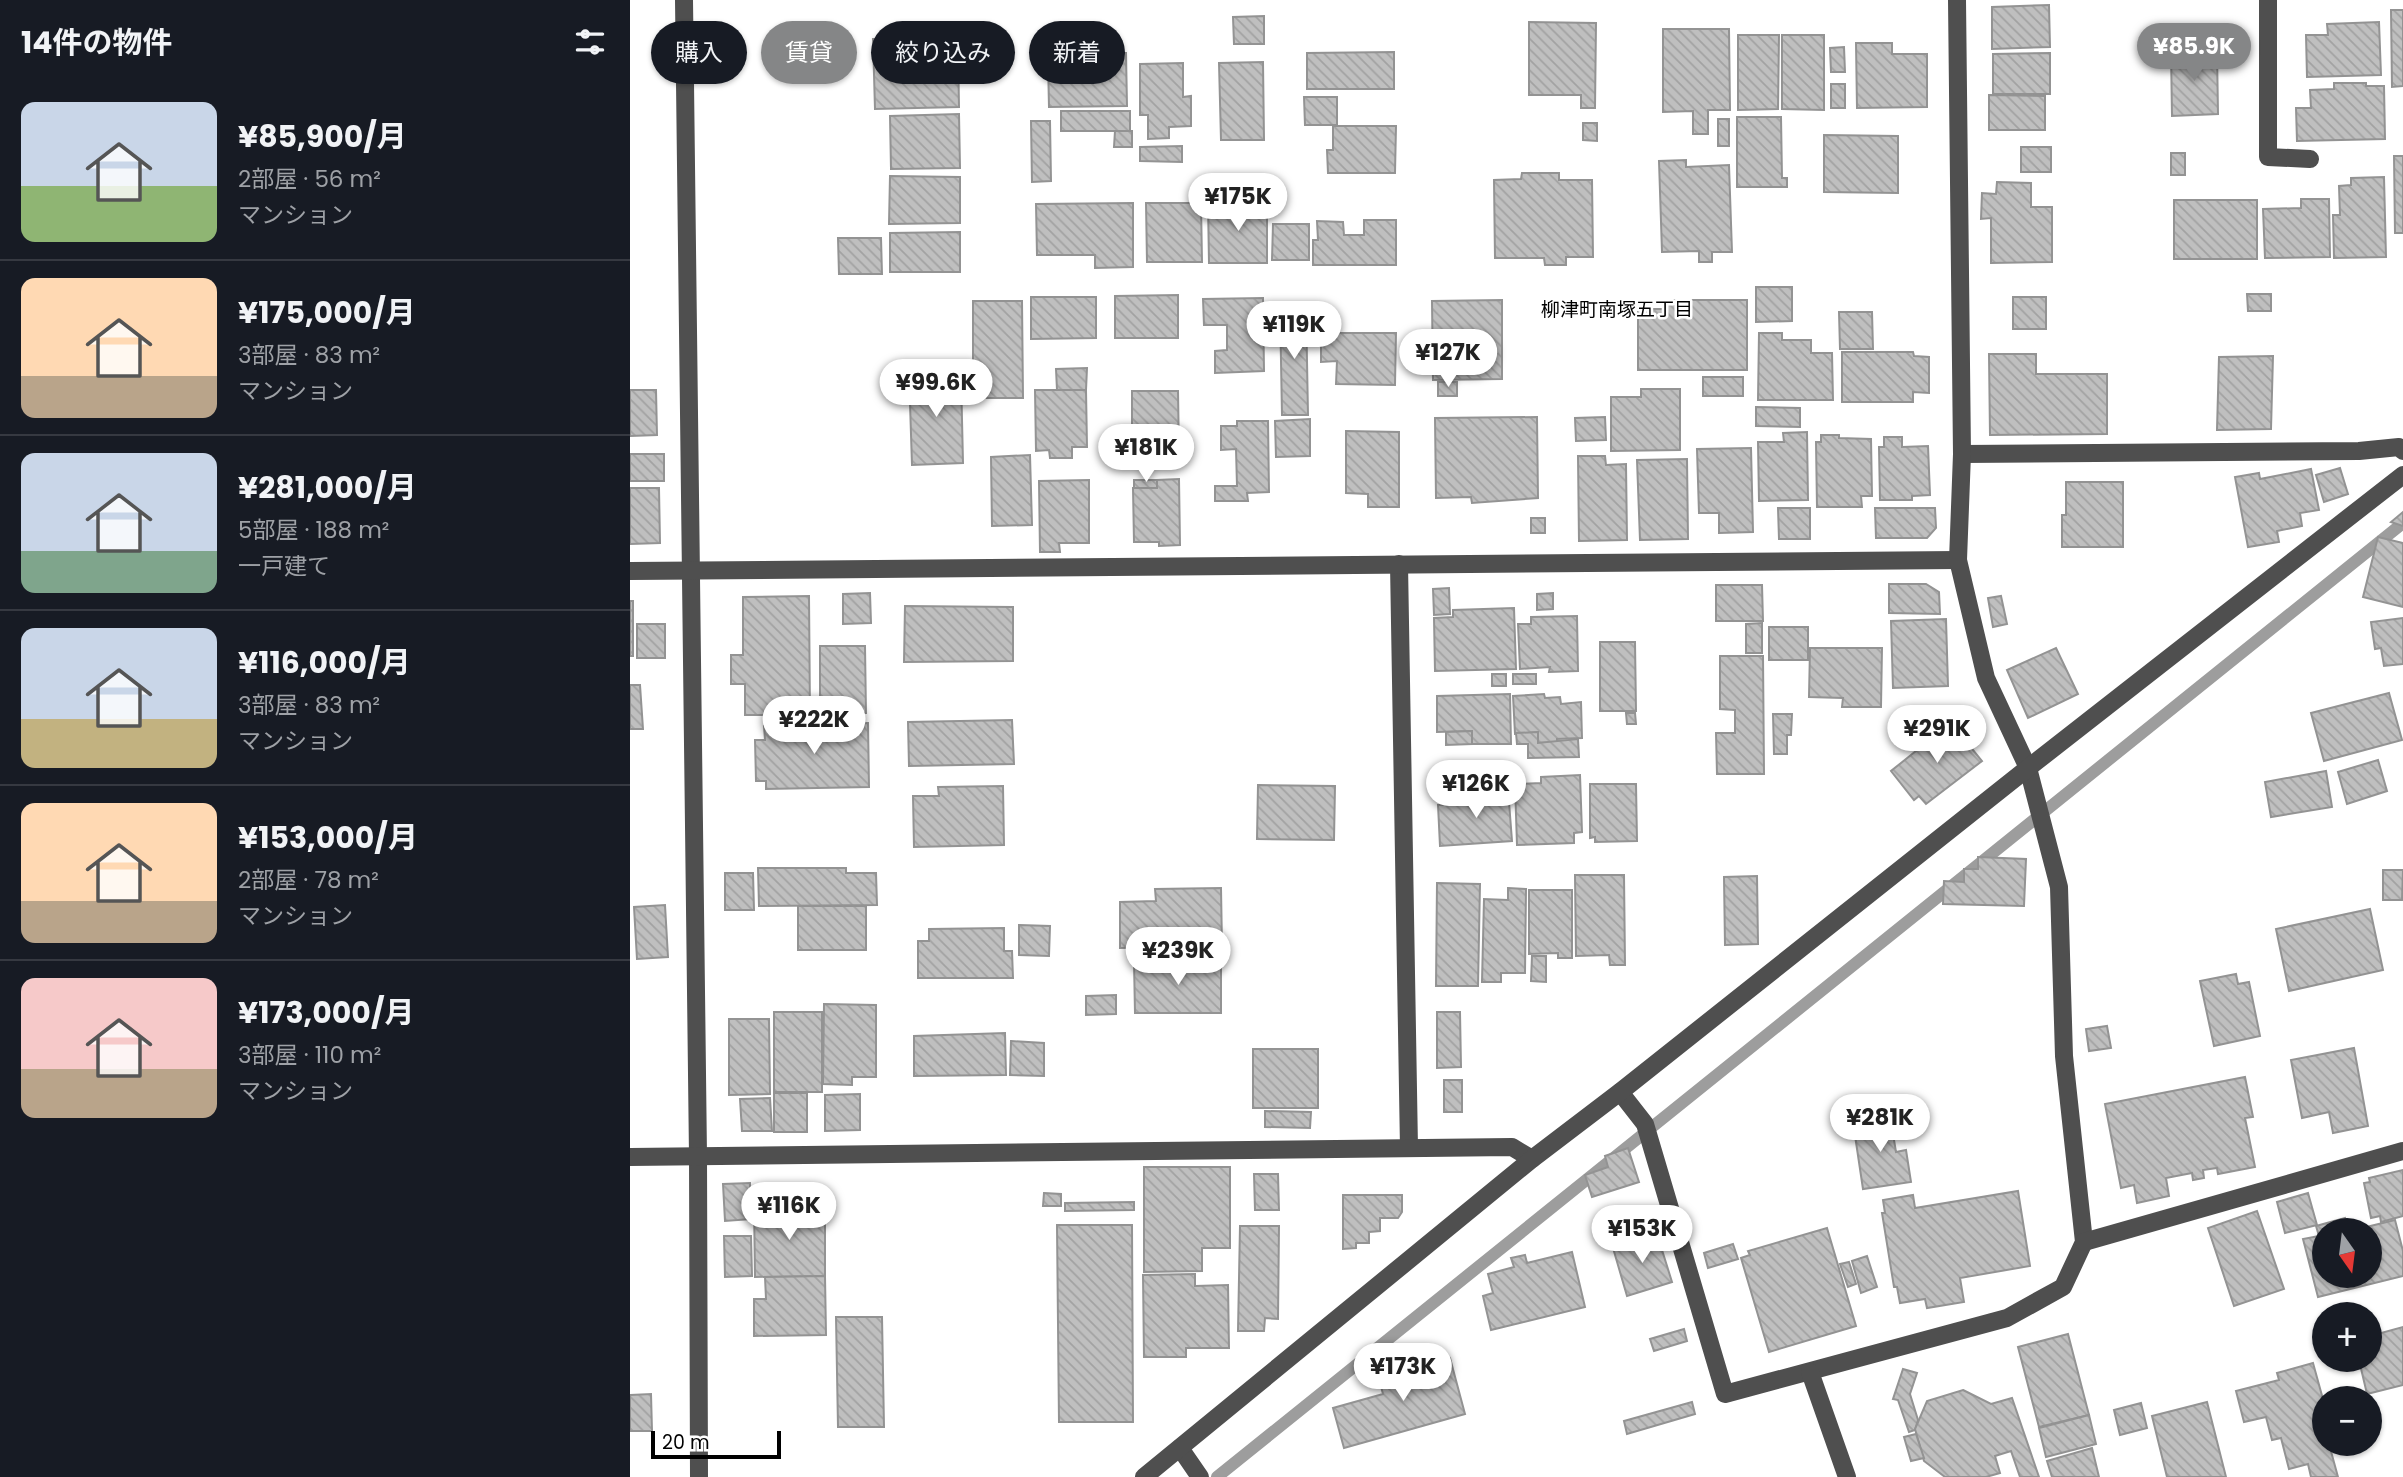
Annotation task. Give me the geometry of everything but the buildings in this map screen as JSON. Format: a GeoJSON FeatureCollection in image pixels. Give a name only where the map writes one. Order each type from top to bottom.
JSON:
{"type":"FeatureCollection","features":[{"type":"Feature","properties":{"kind":"street"},"geometry":{"type":"LineString","coordinates":[[684,0],[698,1156],[699,1477]]}},
{"type":"Feature","properties":{"kind":"street"},"geometry":{"type":"LineString","coordinates":[[1620,1092],[1645,1124],[1725,1394],[2007,1318],[2063,1287],[2084,1242],[2064,1056],[2059,887],[2028,768],[1986,678],[1958,560],[1962,454],[1957,0]]}},
{"type":"Feature","properties":{"kind":"street"},"geometry":{"type":"LineString","coordinates":[[2268,0],[2268,157],[2310,159]]}},
{"type":"Feature","properties":{"kind":"street"},"geometry":{"type":"LineString","coordinates":[[1962,454],[2359,451],[2399,447],[2403,451]]}},
{"type":"Feature","properties":{"kind":"street"},"geometry":{"type":"LineString","coordinates":[[1144,1477],[1532,1159],[2403,475]]}},
{"type":"Feature","properties":{"kind":"street"},"geometry":{"type":"LineString","coordinates":[[630,571],[1958,560]]}},
{"type":"Feature","properties":{"kind":"street"},"geometry":{"type":"LineString","coordinates":[[1399,564],[1409,1148]]}},
{"type":"Feature","properties":{"kind":"street"},"geometry":{"type":"LineString","coordinates":[[630,1157],[1512,1147],[1532,1159]]}},
{"type":"Feature","properties":{"kind":"street"},"geometry":{"type":"LineString","coordinates":[[2084,1242],[2403,1151]]}},
{"type":"Feature","properties":{"kind":"street"},"geometry":{"type":"LineString","coordinates":[[1810,1372],[1847,1477]]}},
{"type":"Feature","properties":{"kind":"street"},"geometry":{"type":"LineString","coordinates":[[1180,1448],[1200,1477]]}},
{"type":"Feature","properties":{"kind":"waterway"},"geometry":{"type":"LineString","coordinates":[[1217,1477],[2403,523]]}},
{"type":"Feature","properties":{"kind":"district","name":"柳津町南塚五丁目"},"geometry":{"type":"Point","coordinates":[1617,309]}}]}
